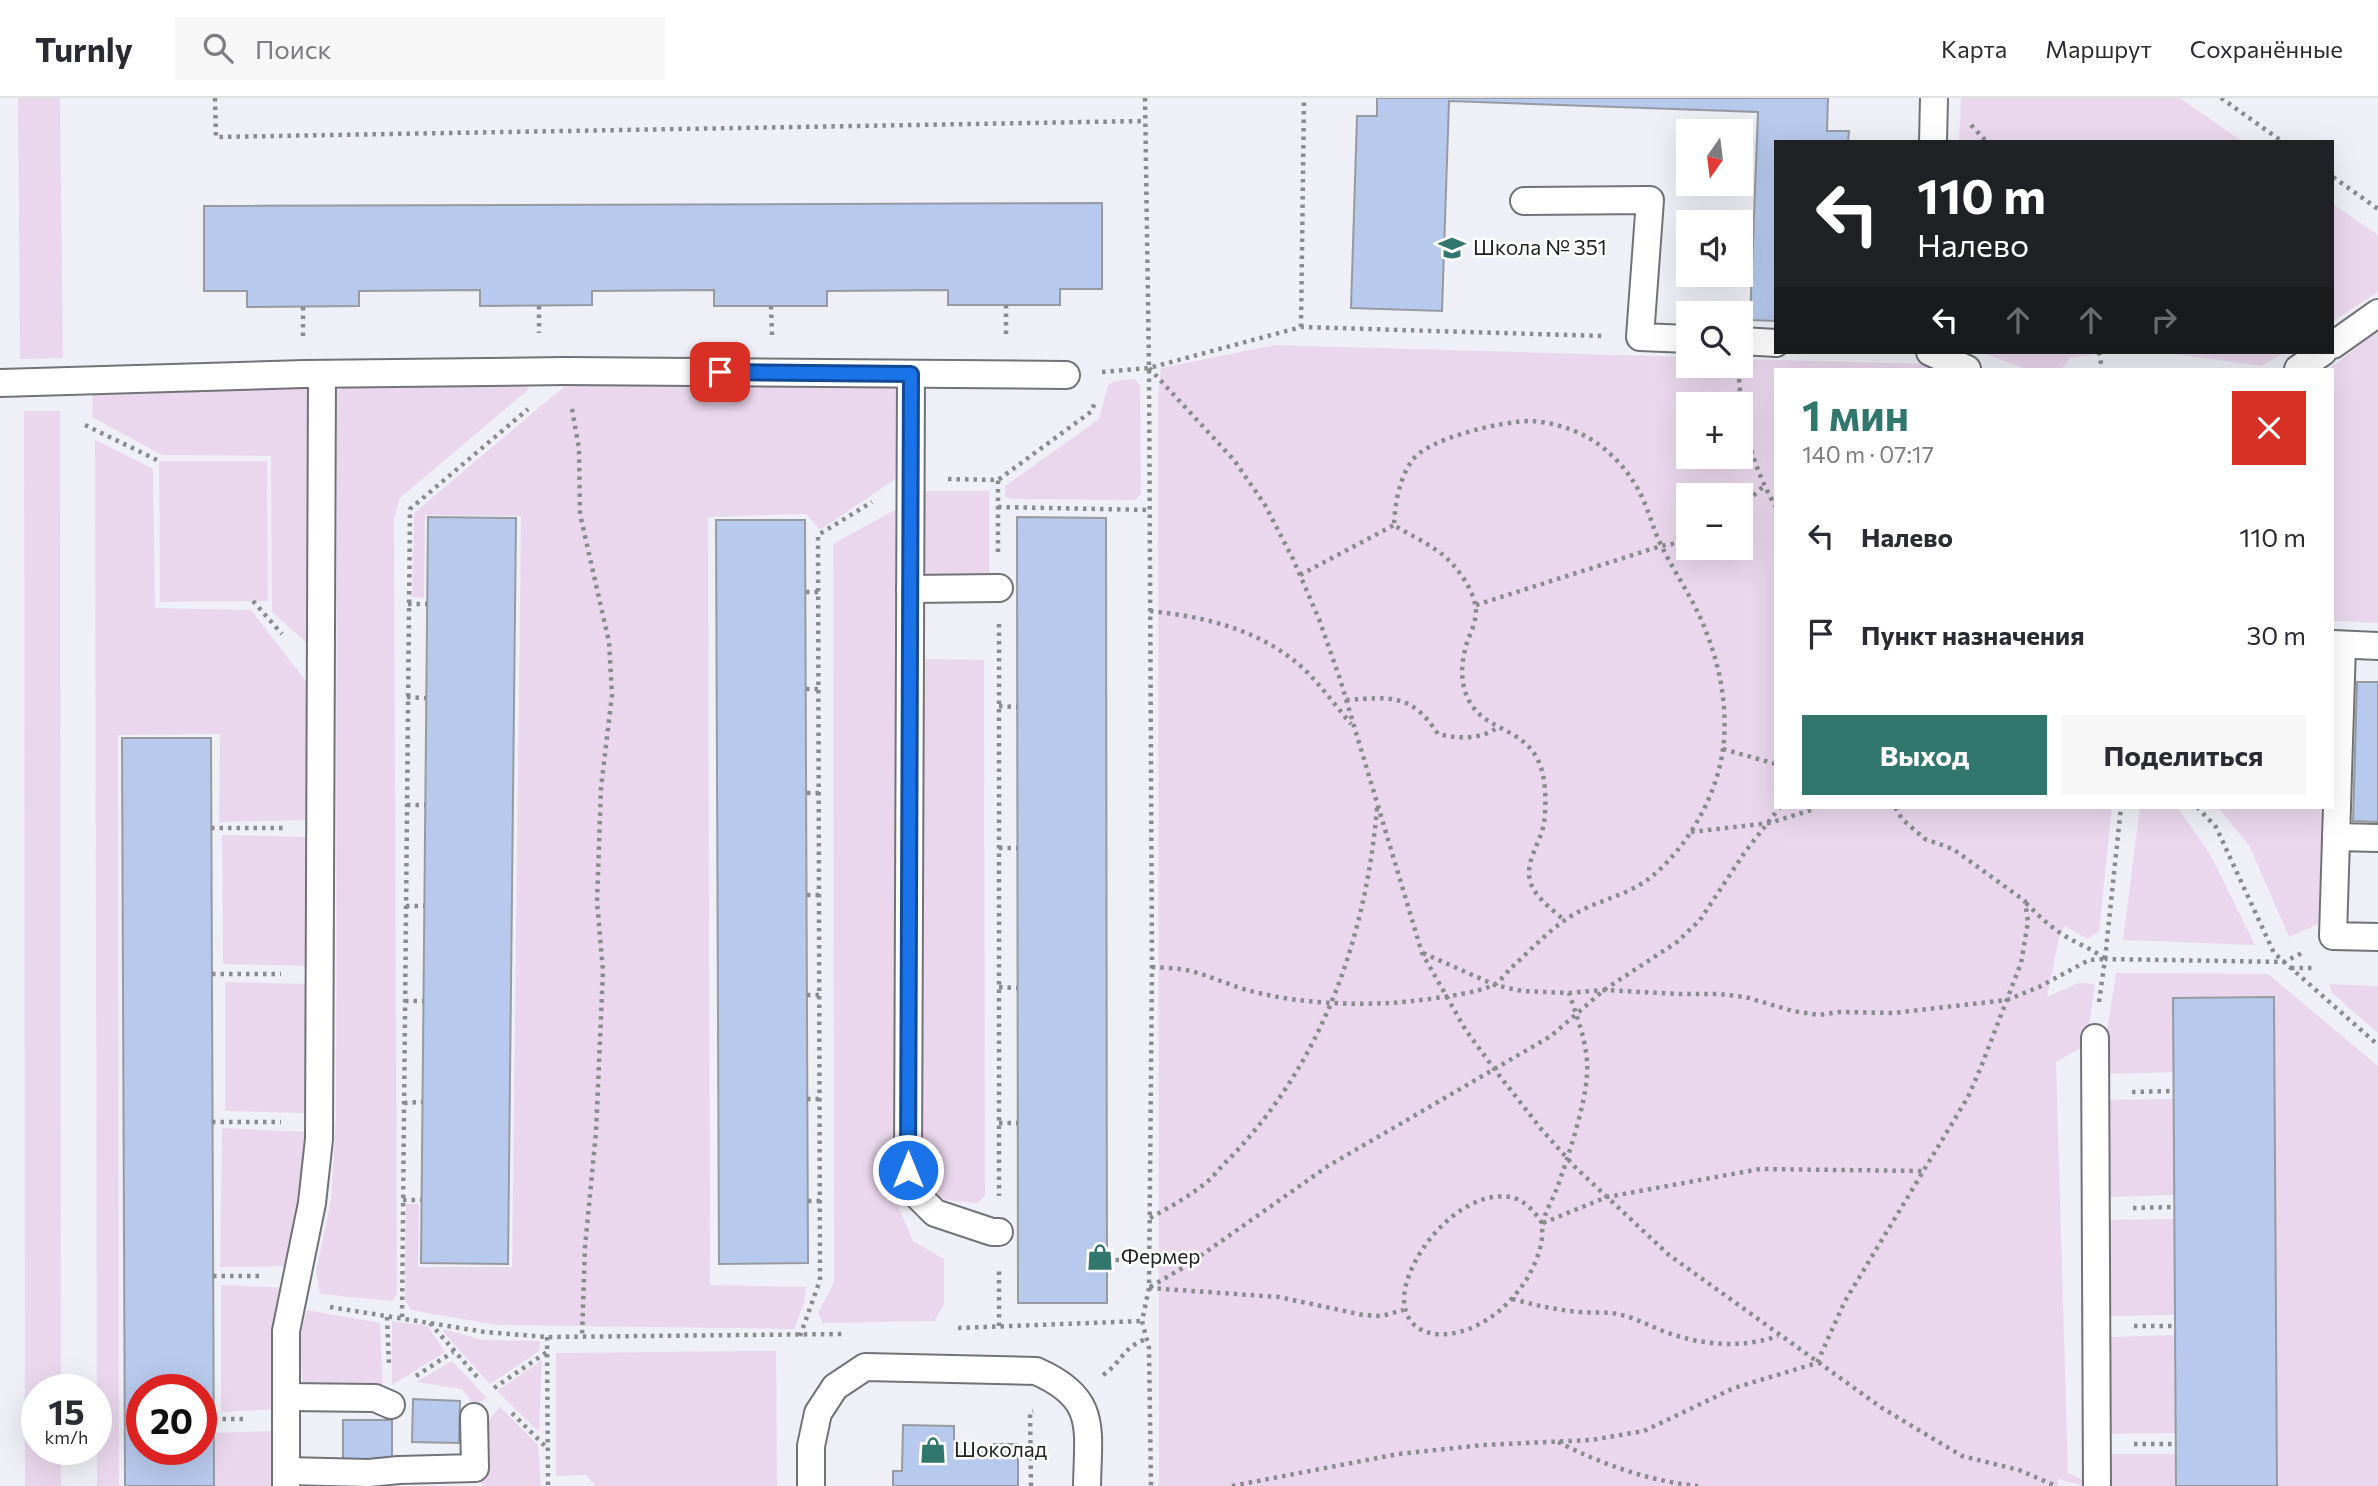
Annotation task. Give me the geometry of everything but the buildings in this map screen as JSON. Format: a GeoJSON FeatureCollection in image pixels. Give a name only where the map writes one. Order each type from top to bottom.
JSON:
{"type":"FeatureCollection","features":[{"type":"Feature","properties":{"kind":"lane"},"geometry":{"type":"LineString","coordinates":[[1933,140],[1934,98]]}},
{"type":"Feature","properties":{"kind":"lane"},"geometry":{"type":"LineString","coordinates":[[1524,201],[1650,200],[1640,337],[1676,338]]}},
{"type":"Feature","properties":{"kind":"lane"},"geometry":{"type":"LineString","coordinates":[[2334,344],[2378,313]]}},
{"type":"Feature","properties":{"kind":"lane"},"geometry":{"type":"LineString","coordinates":[[1753,342],[1774,343]]}},
{"type":"Feature","properties":{"kind":"lane"},"geometry":{"type":"LineString","coordinates":[[1934,354],[1965,368]]}},
{"type":"Feature","properties":{"kind":"lane"},"geometry":{"type":"LineString","coordinates":[[2299,368],[2320,354]]}},
{"type":"Feature","properties":{"kind":"lane"},"geometry":{"type":"LineString","coordinates":[[0,383],[565,371],[1066,375]]}},
{"type":"Feature","properties":{"kind":"lane"},"geometry":{"type":"LineString","coordinates":[[911,374],[908,1170],[919,1197],[935,1213],[999,1232]]}},
{"type":"Feature","properties":{"kind":"lane"},"geometry":{"type":"LineString","coordinates":[[323,375],[319,1139],[312,1203],[286,1331],[286,1478],[475,1468],[474,1417]]}},
{"type":"Feature","properties":{"kind":"lane"},"geometry":{"type":"LineString","coordinates":[[910,589],[999,588]]}},
{"type":"Feature","properties":{"kind":"lane"},"geometry":{"type":"LineString","coordinates":[[2378,646],[2337,644],[2333,936],[2378,937]]}},
{"type":"Feature","properties":{"kind":"lane"},"geometry":{"type":"LineString","coordinates":[[2336,837],[2378,838]]}},
{"type":"Feature","properties":{"kind":"lane"},"geometry":{"type":"LineString","coordinates":[[2095,1038],[2098,1486]]}},
{"type":"Feature","properties":{"kind":"lane"},"geometry":{"type":"LineString","coordinates":[[811,1486],[811,1446],[818,1413],[835,1387],[865,1367],[1036,1371],[1054,1379],[1069,1389],[1081,1405],[1088,1422],[1087,1486]]}},
{"type":"Feature","properties":{"kind":"lane"},"geometry":{"type":"LineString","coordinates":[[288,1397],[375,1398],[391,1405]]}},
{"type":"Feature","properties":{"kind":"path"},"geometry":{"type":"LineString","coordinates":[[215,98],[216,137],[1145,121]]}},
{"type":"Feature","properties":{"kind":"path"},"geometry":{"type":"LineString","coordinates":[[1145,98],[1152,967],[1149,1287],[1142,1321],[1149,1348],[1151,1486]]}},
{"type":"Feature","properties":{"kind":"path"},"geometry":{"type":"LineString","coordinates":[[1301,327],[1304,98]]}},
{"type":"Feature","properties":{"kind":"path"},"geometry":{"type":"LineString","coordinates":[[2221,98],[2280,140]]}},
{"type":"Feature","properties":{"kind":"path"},"geometry":{"type":"LineString","coordinates":[[2334,178],[2378,209]]}},
{"type":"Feature","properties":{"kind":"path"},"geometry":{"type":"LineString","coordinates":[[1066,375],[1149,368],[1301,327],[1640,337]]}},
{"type":"Feature","properties":{"kind":"path"},"geometry":{"type":"LineString","coordinates":[[1149,368],[1234,460],[1265,506],[1300,575],[1319,619],[1346,700],[1422,953],[1465,1029],[1494,1070],[1567,1159],[1669,1255],[1882,1408],[1962,1456],[2019,1470],[2056,1486]]}},
{"type":"Feature","properties":{"kind":"path"},"geometry":{"type":"LineString","coordinates":[[402,1317],[410,509],[552,389],[565,371]]}},
{"type":"Feature","properties":{"kind":"path"},"geometry":{"type":"LineString","coordinates":[[565,371],[579,449],[580,514],[609,642],[612,695],[601,788],[597,902],[603,971],[596,1132],[585,1247],[582,1336]]}},
{"type":"Feature","properties":{"kind":"path"},"geometry":{"type":"LineString","coordinates":[[1101,385],[1106,372]]}},
{"type":"Feature","properties":{"kind":"path"},"geometry":{"type":"LineString","coordinates":[[800,1336],[820,1280],[818,535],[910,479],[998,480],[1092,411],[1096,398]]}},
{"type":"Feature","properties":{"kind":"path"},"geometry":{"type":"LineString","coordinates":[[1152,967],[1191,971],[1257,993],[1332,1001],[1390,1003],[1446,996],[1495,985],[1564,920],[1632,889],[1651,877],[1690,832],[1706,804],[1723,749],[1724,706],[1720,672],[1707,633],[1692,600],[1661,546],[1640,491],[1619,462],[1588,437],[1560,425],[1531,421],[1504,424],[1455,437],[1432,444],[1412,460],[1403,479],[1394,525]]}},
{"type":"Feature","properties":{"kind":"path"},"geometry":{"type":"LineString","coordinates":[[85,425],[159,461]]}},
{"type":"Feature","properties":{"kind":"path"},"geometry":{"type":"LineString","coordinates":[[1753,453],[1774,504]]}},
{"type":"Feature","properties":{"kind":"path"},"geometry":{"type":"LineString","coordinates":[[998,480],[999,1326]]}},
{"type":"Feature","properties":{"kind":"path"},"geometry":{"type":"LineString","coordinates":[[1753,496],[1765,485]]}},
{"type":"Feature","properties":{"kind":"path"},"geometry":{"type":"LineString","coordinates":[[999,507],[1149,510]]}},
{"type":"Feature","properties":{"kind":"path"},"geometry":{"type":"LineString","coordinates":[[1300,575],[1394,525]]}},
{"type":"Feature","properties":{"kind":"path"},"geometry":{"type":"LineString","coordinates":[[1394,525],[1436,549],[1455,567],[1470,590],[1476,605],[1474,627],[1465,649],[1462,675],[1465,693],[1473,708],[1521,739],[1534,754],[1542,774],[1544,824],[1530,864],[1530,881],[1541,899],[1564,920]]}},
{"type":"Feature","properties":{"kind":"path"},"geometry":{"type":"LineString","coordinates":[[1476,605],[1676,543]]}},
{"type":"Feature","properties":{"kind":"path"},"geometry":{"type":"LineString","coordinates":[[806,592],[819,592]]}},
{"type":"Feature","properties":{"kind":"path"},"geometry":{"type":"LineString","coordinates":[[408,604],[427,604]]}},
{"type":"Feature","properties":{"kind":"path"},"geometry":{"type":"LineString","coordinates":[[1150,611],[1207,619],[1233,626],[1263,641],[1304,670],[1354,729]]}},
{"type":"Feature","properties":{"kind":"path"},"geometry":{"type":"LineString","coordinates":[[806,689],[819,689]]}},
{"type":"Feature","properties":{"kind":"path"},"geometry":{"type":"LineString","coordinates":[[407,697],[426,698]]}},
{"type":"Feature","properties":{"kind":"path"},"geometry":{"type":"LineString","coordinates":[[1346,700],[1394,699],[1411,704],[1425,715],[1438,734],[1451,737],[1489,734],[1499,726]]}},
{"type":"Feature","properties":{"kind":"path"},"geometry":{"type":"LineString","coordinates":[[999,706],[1017,707]]}},
{"type":"Feature","properties":{"kind":"path"},"geometry":{"type":"LineString","coordinates":[[1723,749],[1774,763]]}},
{"type":"Feature","properties":{"kind":"path"},"geometry":{"type":"LineString","coordinates":[[807,793],[819,793]]}},
{"type":"Feature","properties":{"kind":"path"},"geometry":{"type":"LineString","coordinates":[[407,805],[425,805]]}},
{"type":"Feature","properties":{"kind":"path"},"geometry":{"type":"LineString","coordinates":[[1149,1219],[1209,1180],[1250,1137],[1295,1074],[1342,978],[1362,907],[1377,806]]}},
{"type":"Feature","properties":{"kind":"path"},"geometry":{"type":"LineString","coordinates":[[1149,1287],[1186,1266],[1328,1166],[1551,1037],[1604,990],[1677,942],[1700,920],[1745,852],[1779,809]]}},
{"type":"Feature","properties":{"kind":"path"},"geometry":{"type":"LineString","coordinates":[[1690,832],[1769,823],[1815,809]]}},
{"type":"Feature","properties":{"kind":"path"},"geometry":{"type":"LineString","coordinates":[[1896,809],[1902,819],[1925,839],[1953,849],[2025,901],[2043,920],[2066,937],[2105,958]]}},
{"type":"Feature","properties":{"kind":"path"},"geometry":{"type":"LineString","coordinates":[[2095,1038],[2121,809]]}},
{"type":"Feature","properties":{"kind":"path"},"geometry":{"type":"LineString","coordinates":[[2199,809],[2216,827],[2231,856],[2273,953],[2378,1045]]}},
{"type":"Feature","properties":{"kind":"path"},"geometry":{"type":"LineString","coordinates":[[211,828],[320,828]]}},
{"type":"Feature","properties":{"kind":"path"},"geometry":{"type":"LineString","coordinates":[[999,848],[1017,848]]}},
{"type":"Feature","properties":{"kind":"path"},"geometry":{"type":"LineString","coordinates":[[807,895],[819,895]]}},
{"type":"Feature","properties":{"kind":"path"},"geometry":{"type":"LineString","coordinates":[[1232,1486],[1398,1454],[1483,1445],[1616,1437],[1644,1431],[1734,1388],[1817,1363],[1846,1301],[1968,1097],[2021,963],[2028,922],[2025,901]]}},
{"type":"Feature","properties":{"kind":"path"},"geometry":{"type":"LineString","coordinates":[[406,906],[424,906]]}},
{"type":"Feature","properties":{"kind":"path"},"geometry":{"type":"LineString","coordinates":[[1422,953],[1495,985],[1522,991],[1719,993],[1819,1015],[1840,1012],[1893,1013],[2007,1000],[2039,987],[2089,960],[2105,958],[2284,962]]}},
{"type":"Feature","properties":{"kind":"path"},"geometry":{"type":"LineString","coordinates":[[212,974],[321,974]]}},
{"type":"Feature","properties":{"kind":"path"},"geometry":{"type":"LineString","coordinates":[[999,987],[1017,988]]}},
{"type":"Feature","properties":{"kind":"path"},"geometry":{"type":"LineString","coordinates":[[1542,1223],[1528,1206],[1511,1197],[1488,1199],[1461,1210],[1440,1226],[1411,1268],[1404,1292],[1407,1318],[1433,1334],[1469,1329],[1490,1318],[1512,1299],[1537,1259],[1542,1240],[1542,1223],[1567,1159],[1587,1076],[1587,1051],[1569,993]]}},
{"type":"Feature","properties":{"kind":"path"},"geometry":{"type":"LineString","coordinates":[[807,995],[819,995]]}},
{"type":"Feature","properties":{"kind":"path"},"geometry":{"type":"LineString","coordinates":[[405,1001],[423,1001]]}},
{"type":"Feature","properties":{"kind":"path"},"geometry":{"type":"LineString","coordinates":[[807,1099],[820,1099]]}},
{"type":"Feature","properties":{"kind":"path"},"geometry":{"type":"LineString","coordinates":[[404,1102],[422,1102]]}},
{"type":"Feature","properties":{"kind":"path"},"geometry":{"type":"LineString","coordinates":[[212,1122],[319,1122]]}},
{"type":"Feature","properties":{"kind":"path"},"geometry":{"type":"LineString","coordinates":[[999,1123],[1018,1123]]}},
{"type":"Feature","properties":{"kind":"path"},"geometry":{"type":"LineString","coordinates":[[1542,1223],[1607,1197],[1760,1169],[1923,1171]]}},
{"type":"Feature","properties":{"kind":"path"},"geometry":{"type":"LineString","coordinates":[[403,1200],[421,1200]]}},
{"type":"Feature","properties":{"kind":"path"},"geometry":{"type":"LineString","coordinates":[[808,1201],[820,1201]]}},
{"type":"Feature","properties":{"kind":"path"},"geometry":{"type":"LineString","coordinates":[[1107,1260],[1149,1260]]}},
{"type":"Feature","properties":{"kind":"path"},"geometry":{"type":"LineString","coordinates":[[213,1276],[295,1288],[387,1317],[402,1317],[485,1332],[547,1337],[800,1336],[853,1333]]}},
{"type":"Feature","properties":{"kind":"path"},"geometry":{"type":"LineString","coordinates":[[1149,1287],[1279,1297],[1363,1315],[1382,1316],[1404,1310]]}},
{"type":"Feature","properties":{"kind":"path"},"geometry":{"type":"LineString","coordinates":[[1512,1299],[1534,1306],[1584,1313],[1612,1313],[1635,1318],[1681,1338],[1700,1342],[1761,1342],[1779,1335]]}},
{"type":"Feature","properties":{"kind":"path"},"geometry":{"type":"LineString","coordinates":[[387,1317],[389,1376]]}},
{"type":"Feature","properties":{"kind":"path"},"geometry":{"type":"LineString","coordinates":[[946,1329],[1142,1321]]}},
{"type":"Feature","properties":{"kind":"path"},"geometry":{"type":"LineString","coordinates":[[547,1337],[548,1486]]}},
{"type":"Feature","properties":{"kind":"path"},"geometry":{"type":"LineString","coordinates":[[1030,1412],[1073,1395],[1111,1370],[1132,1344],[1146,1339]]}},
{"type":"Feature","properties":{"kind":"path"},"geometry":{"type":"LineString","coordinates":[[411,1380],[453,1352]]}},
{"type":"Feature","properties":{"kind":"path"},"geometry":{"type":"LineString","coordinates":[[490,1390],[547,1352]]}},
{"type":"Feature","properties":{"kind":"path"},"geometry":{"type":"LineString","coordinates":[[1022,1405],[1030,1412],[1031,1486]]}},
{"type":"Feature","properties":{"kind":"path"},"geometry":{"type":"LineString","coordinates":[[1558,1442],[1586,1457],[1656,1480],[1698,1486]]}},
{"type":"Feature","properties":{"kind":"shaded area"},"geometry":{"type":"Polygon","coordinates":[[[18,98],[60,98],[63,358],[20,359],[18,98]]]}},
{"type":"Feature","properties":{"kind":"shaded area"},"geometry":{"type":"Polygon","coordinates":[[[1961,98],[2180,98],[2240,140],[1959,140],[1961,98]]]}},
{"type":"Feature","properties":{"kind":"shaded area"},"geometry":{"type":"Polygon","coordinates":[[[2334,205],[2378,235],[2378,292],[2334,320],[2334,205]]]}},
{"type":"Feature","properties":{"kind":"shaded area"},"geometry":{"type":"Polygon","coordinates":[[[2378,330],[2378,623],[2334,621],[2334,368],[2330,368],[2378,330]]]}},
{"type":"Feature","properties":{"kind":"shaded area"},"geometry":{"type":"Polygon","coordinates":[[[1274,345],[1676,357],[1676,378],[1753,378],[1753,359],[1929,364],[1938,368],[1774,368],[1774,809],[2112,809],[2099,932],[2087,939],[2065,926],[2059,937],[2047,997],[2078,983],[2095,984],[2086,1045],[2056,1062],[2068,1473],[2083,1480],[2085,1486],[2058,1479],[2058,1486],[1159,1486],[1158,395],[1161,368],[1274,345]]]}},
{"type":"Feature","properties":{"kind":"shaded area"},"geometry":{"type":"Polygon","coordinates":[[[1985,354],[2095,354],[2070,358],[2063,368],[2023,368],[1985,354]]]}},
{"type":"Feature","properties":{"kind":"shaded area"},"geometry":{"type":"Polygon","coordinates":[[[2175,354],[2282,354],[2262,366],[2175,354]]]}},
{"type":"Feature","properties":{"kind":"shaded area"},"geometry":{"type":"Polygon","coordinates":[[[573,379],[904,382],[903,474],[820,530],[806,514],[708,517],[710,1285],[806,1287],[804,1303],[794,1329],[497,1325],[411,1310],[405,1300],[406,1204],[419,1204],[418,1267],[512,1267],[521,516],[425,515],[424,598],[412,597],[414,513],[573,379]]]}},
{"type":"Feature","properties":{"kind":"shaded area"},"geometry":{"type":"Polygon","coordinates":[[[1134,379],[1140,385],[1141,494],[1135,500],[1005,497],[1005,486],[1099,419],[1108,385],[1115,381],[1134,379]]]}},
{"type":"Feature","properties":{"kind":"shaded area"},"geometry":{"type":"Polygon","coordinates":[[[522,383],[529,389],[400,498],[394,519],[397,1294],[392,1301],[320,1294],[316,1272],[331,1200],[336,1119],[337,391],[349,385],[522,383]]]}},
{"type":"Feature","properties":{"kind":"shaded area"},"geometry":{"type":"Polygon","coordinates":[[[316,387],[316,651],[272,612],[271,456],[162,455],[92,417],[93,389],[316,387]]]}},
{"type":"Feature","properties":{"kind":"shaded area"},"geometry":{"type":"Polygon","coordinates":[[[24,411],[60,411],[61,1374],[25,1374],[24,411]]]}},
{"type":"Feature","properties":{"kind":"shaded area"},"geometry":{"type":"Polygon","coordinates":[[[95,440],[153,469],[155,608],[251,610],[309,685],[308,820],[219,822],[220,734],[118,735],[119,1486],[97,1486],[97,1465],[112,1465],[112,1374],[97,1374],[95,440]]]}},
{"type":"Feature","properties":{"kind":"shaded area"},"geometry":{"type":"Polygon","coordinates":[[[159,461],[267,461],[268,601],[160,602],[159,461]]]}},
{"type":"Feature","properties":{"kind":"shaded area"},"geometry":{"type":"Polygon","coordinates":[[[921,491],[989,491],[989,578],[921,578],[921,491]]]}},
{"type":"Feature","properties":{"kind":"shaded area"},"geometry":{"type":"Polygon","coordinates":[[[902,506],[899,1208],[913,1241],[944,1259],[944,1304],[934,1321],[823,1323],[818,1313],[834,1283],[833,544],[902,506]]]}},
{"type":"Feature","properties":{"kind":"shaded area"},"geometry":{"type":"Polygon","coordinates":[[[921,659],[984,660],[985,1196],[977,1203],[937,1199],[920,1168],[921,659]]]}},
{"type":"Feature","properties":{"kind":"shaded area"},"geometry":{"type":"Polygon","coordinates":[[[2140,809],[2178,809],[2210,854],[2255,945],[2123,940],[2140,809]]]}},
{"type":"Feature","properties":{"kind":"shaded area"},"geometry":{"type":"Polygon","coordinates":[[[2220,809],[2323,809],[2318,924],[2289,937],[2250,847],[2220,809]]]}},
{"type":"Feature","properties":{"kind":"shaded area"},"geometry":{"type":"Polygon","coordinates":[[[222,835],[307,837],[307,966],[223,964],[222,835]]]}},
{"type":"Feature","properties":{"kind":"shaded area"},"geometry":{"type":"Polygon","coordinates":[[[2116,973],[2268,974],[2378,1066],[2378,1486],[2277,1486],[2274,998],[2173,998],[2173,1072],[2107,1074],[2106,1039],[2116,973]]]}},
{"type":"Feature","properties":{"kind":"shaded area"},"geometry":{"type":"Polygon","coordinates":[[[225,982],[309,984],[309,1113],[225,1111],[225,982]]]}},
{"type":"Feature","properties":{"kind":"shaded area"},"geometry":{"type":"Polygon","coordinates":[[[2329,984],[2378,986],[2378,1033],[2332,993],[2329,984]]]}},
{"type":"Feature","properties":{"kind":"shaded area"},"geometry":{"type":"Polygon","coordinates":[[[2173,1099],[2174,1195],[2106,1197],[2105,1100],[2173,1099]]]}},
{"type":"Feature","properties":{"kind":"shaded area"},"geometry":{"type":"Polygon","coordinates":[[[222,1128],[310,1132],[301,1204],[286,1266],[220,1267],[222,1128]]]}},
{"type":"Feature","properties":{"kind":"shaded area"},"geometry":{"type":"Polygon","coordinates":[[[2174,1219],[2175,1315],[2108,1316],[2107,1220],[2174,1219]]]}},
{"type":"Feature","properties":{"kind":"shaded area"},"geometry":{"type":"Polygon","coordinates":[[[221,1285],[286,1288],[278,1409],[221,1412],[221,1285]]]}},
{"type":"Feature","properties":{"kind":"shaded area"},"geometry":{"type":"Polygon","coordinates":[[[307,1310],[380,1323],[383,1391],[303,1389],[300,1335],[307,1310]]]}},
{"type":"Feature","properties":{"kind":"shaded area"},"geometry":{"type":"Polygon","coordinates":[[[392,1321],[428,1326],[445,1352],[392,1385],[392,1321]]]}},
{"type":"Feature","properties":{"kind":"shaded area"},"geometry":{"type":"Polygon","coordinates":[[[444,1329],[482,1340],[540,1341],[539,1351],[490,1384],[443,1332],[444,1329]]]}},
{"type":"Feature","properties":{"kind":"shaded area"},"geometry":{"type":"Polygon","coordinates":[[[2175,1335],[2175,1433],[2111,1434],[2110,1337],[2175,1335]]]}},
{"type":"Feature","properties":{"kind":"shaded area"},"geometry":{"type":"Polygon","coordinates":[[[776,1351],[777,1486],[596,1486],[586,1475],[556,1476],[556,1353],[776,1351]]]}},
{"type":"Feature","properties":{"kind":"shaded area"},"geometry":{"type":"Polygon","coordinates":[[[542,1360],[539,1432],[497,1391],[542,1360]]]}},
{"type":"Feature","properties":{"kind":"shaded area"},"geometry":{"type":"Polygon","coordinates":[[[452,1361],[487,1398],[474,1405],[462,1389],[416,1382],[452,1361]]]}},
{"type":"Feature","properties":{"kind":"shaded area"},"geometry":{"type":"Polygon","coordinates":[[[500,1407],[538,1445],[541,1486],[481,1484],[483,1427],[500,1407]]]}},
{"type":"Feature","properties":{"kind":"shaded area"},"geometry":{"type":"Polygon","coordinates":[[[274,1431],[274,1486],[214,1486],[217,1433],[274,1431]]]}},
{"type":"Feature","properties":{"kind":"shaded area"},"geometry":{"type":"Polygon","coordinates":[[[2111,1454],[2176,1454],[2176,1486],[2111,1486],[2111,1454]]]}},
{"type":"Feature","properties":{"kind":"shaded area"},"geometry":{"type":"Polygon","coordinates":[[[25,1465],[61,1465],[61,1486],[25,1486],[25,1465]]]}},
{"type":"Feature","properties":{"kind":"place","name":"Школа № 351"},"geometry":{"type":"Point","coordinates":[1452,248]}},
{"type":"Feature","properties":{"kind":"place","name":"Фермер"},"geometry":{"type":"Point","coordinates":[1100,1257]}},
{"type":"Feature","properties":{"kind":"place","name":"Шоколад"},"geometry":{"type":"Point","coordinates":[933,1450]}},
{"type":"Feature","properties":{"kind":"route"},"geometry":{"type":"LineString","coordinates":[[720,372],[911,374],[908,1170]]}}]}
